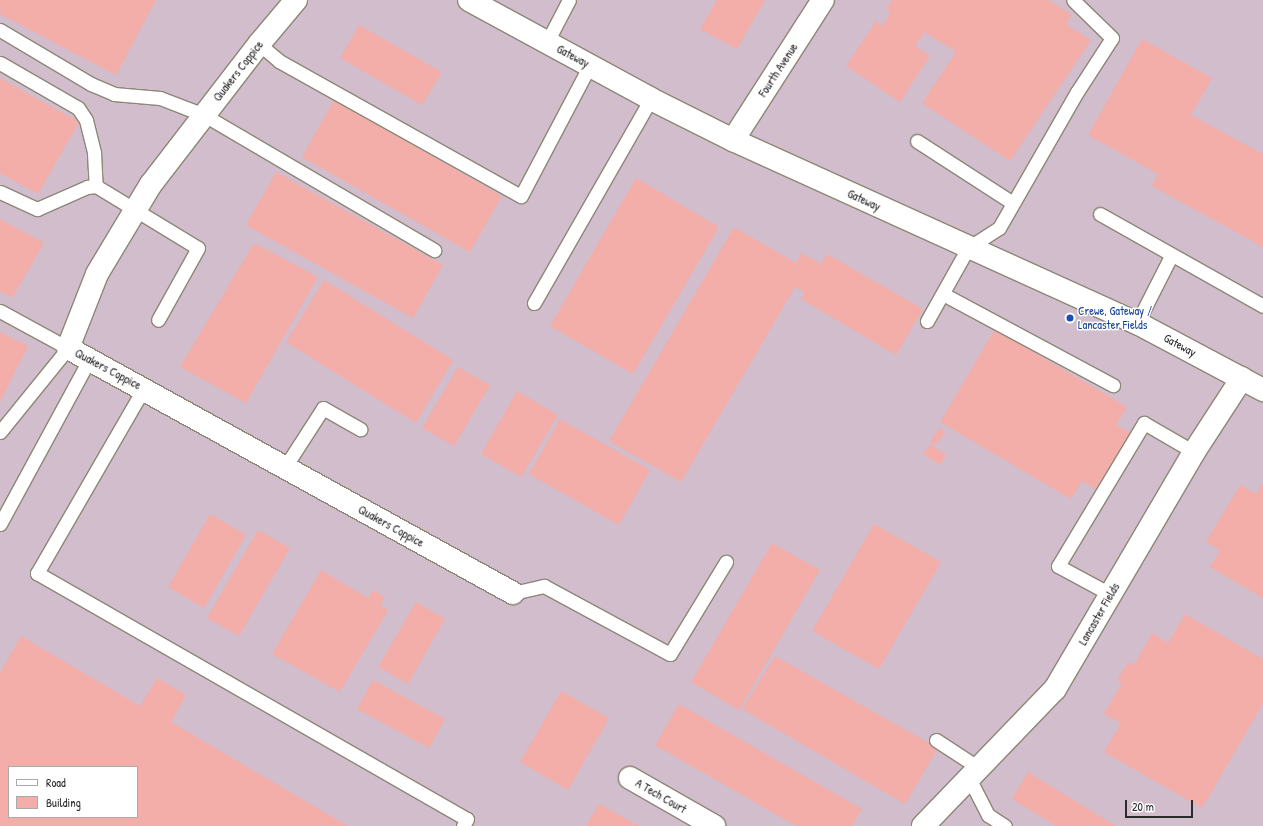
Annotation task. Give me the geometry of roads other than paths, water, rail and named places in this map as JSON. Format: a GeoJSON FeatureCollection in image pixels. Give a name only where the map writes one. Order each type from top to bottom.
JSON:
{"type":"FeatureCollection","features":[{"type":"Feature","properties":{"kind":"street","name":"Quakers Coppice"},"geometry":{"type":"LineString","coordinates":[[296,0],[258,44],[134,210],[97,274],[68,348],[144,388],[513,594]]}},
{"type":"Feature","properties":{"kind":"street","name":"Gateway"},"geometry":{"type":"LineString","coordinates":[[469,0],[651,99],[733,140],[968,248],[1137,323],[1263,390]]}},
{"type":"Feature","properties":{"kind":"street","name":"Fourth Avenue"},"geometry":{"type":"LineString","coordinates":[[733,140],[822,0]]}},
{"type":"Feature","properties":{"kind":"street","name":"Lancaster Fields"},"geometry":{"type":"LineString","coordinates":[[923,826],[1055,689],[1194,452],[1242,378]]}},
{"type":"Feature","properties":{"kind":"street","name":"A Tech Court"},"geometry":{"type":"LineString","coordinates":[[630,778],[714,826]]}},
{"type":"Feature","properties":{"kind":"lane"},"geometry":{"type":"LineString","coordinates":[[547,42],[569,0]]}},
{"type":"Feature","properties":{"kind":"lane"},"geometry":{"type":"LineString","coordinates":[[927,321],[968,248],[999,228],[1076,92],[1112,38],[1073,0]]}},
{"type":"Feature","properties":{"kind":"lane"},"geometry":{"type":"LineString","coordinates":[[0,30],[91,84],[114,94],[160,98],[204,115],[434,250]]}},
{"type":"Feature","properties":{"kind":"lane"},"geometry":{"type":"LineString","coordinates":[[258,44],[279,61],[522,196],[590,65]]}},
{"type":"Feature","properties":{"kind":"lane"},"geometry":{"type":"LineString","coordinates":[[0,63],[78,108],[86,120],[94,152],[96,186]]}},
{"type":"Feature","properties":{"kind":"lane"},"geometry":{"type":"LineString","coordinates":[[534,303],[651,99]]}},
{"type":"Feature","properties":{"kind":"lane"},"geometry":{"type":"LineString","coordinates":[[917,141],[1013,203]]}},
{"type":"Feature","properties":{"kind":"lane"},"geometry":{"type":"LineString","coordinates":[[0,192],[37,209],[87,187],[96,186],[198,248],[158,320]]}},
{"type":"Feature","properties":{"kind":"lane"},"geometry":{"type":"LineString","coordinates":[[1100,214],[1171,256],[1263,306]]}},
{"type":"Feature","properties":{"kind":"lane"},"geometry":{"type":"LineString","coordinates":[[1137,323],[1171,256]]}},
{"type":"Feature","properties":{"kind":"lane"},"geometry":{"type":"LineString","coordinates":[[943,294],[1113,385]]}},
{"type":"Feature","properties":{"kind":"lane"},"geometry":{"type":"LineString","coordinates":[[0,311],[68,348],[0,432]]}},
{"type":"Feature","properties":{"kind":"lane"},"geometry":{"type":"LineString","coordinates":[[0,524],[89,360]]}},
{"type":"Feature","properties":{"kind":"lane"},"geometry":{"type":"LineString","coordinates":[[144,388],[38,573],[467,819],[463,826]]}},
{"type":"Feature","properties":{"kind":"lane"},"geometry":{"type":"LineString","coordinates":[[286,467],[323,408],[360,429]]}},
{"type":"Feature","properties":{"kind":"lane"},"geometry":{"type":"LineString","coordinates":[[1110,594],[1058,566],[1144,423],[1194,452]]}},
{"type":"Feature","properties":{"kind":"lane"},"geometry":{"type":"LineString","coordinates":[[513,594],[544,586],[670,654],[726,562]]}},
{"type":"Feature","properties":{"kind":"lane"},"geometry":{"type":"LineString","coordinates":[[936,740],[974,773],[988,815],[1005,826]]}},
{"type":"Feature","properties":{"kind":"place","name":"Crewe, Gateway / Lancaster Fields"},"geometry":{"type":"Point","coordinates":[1070,318]}}]}
